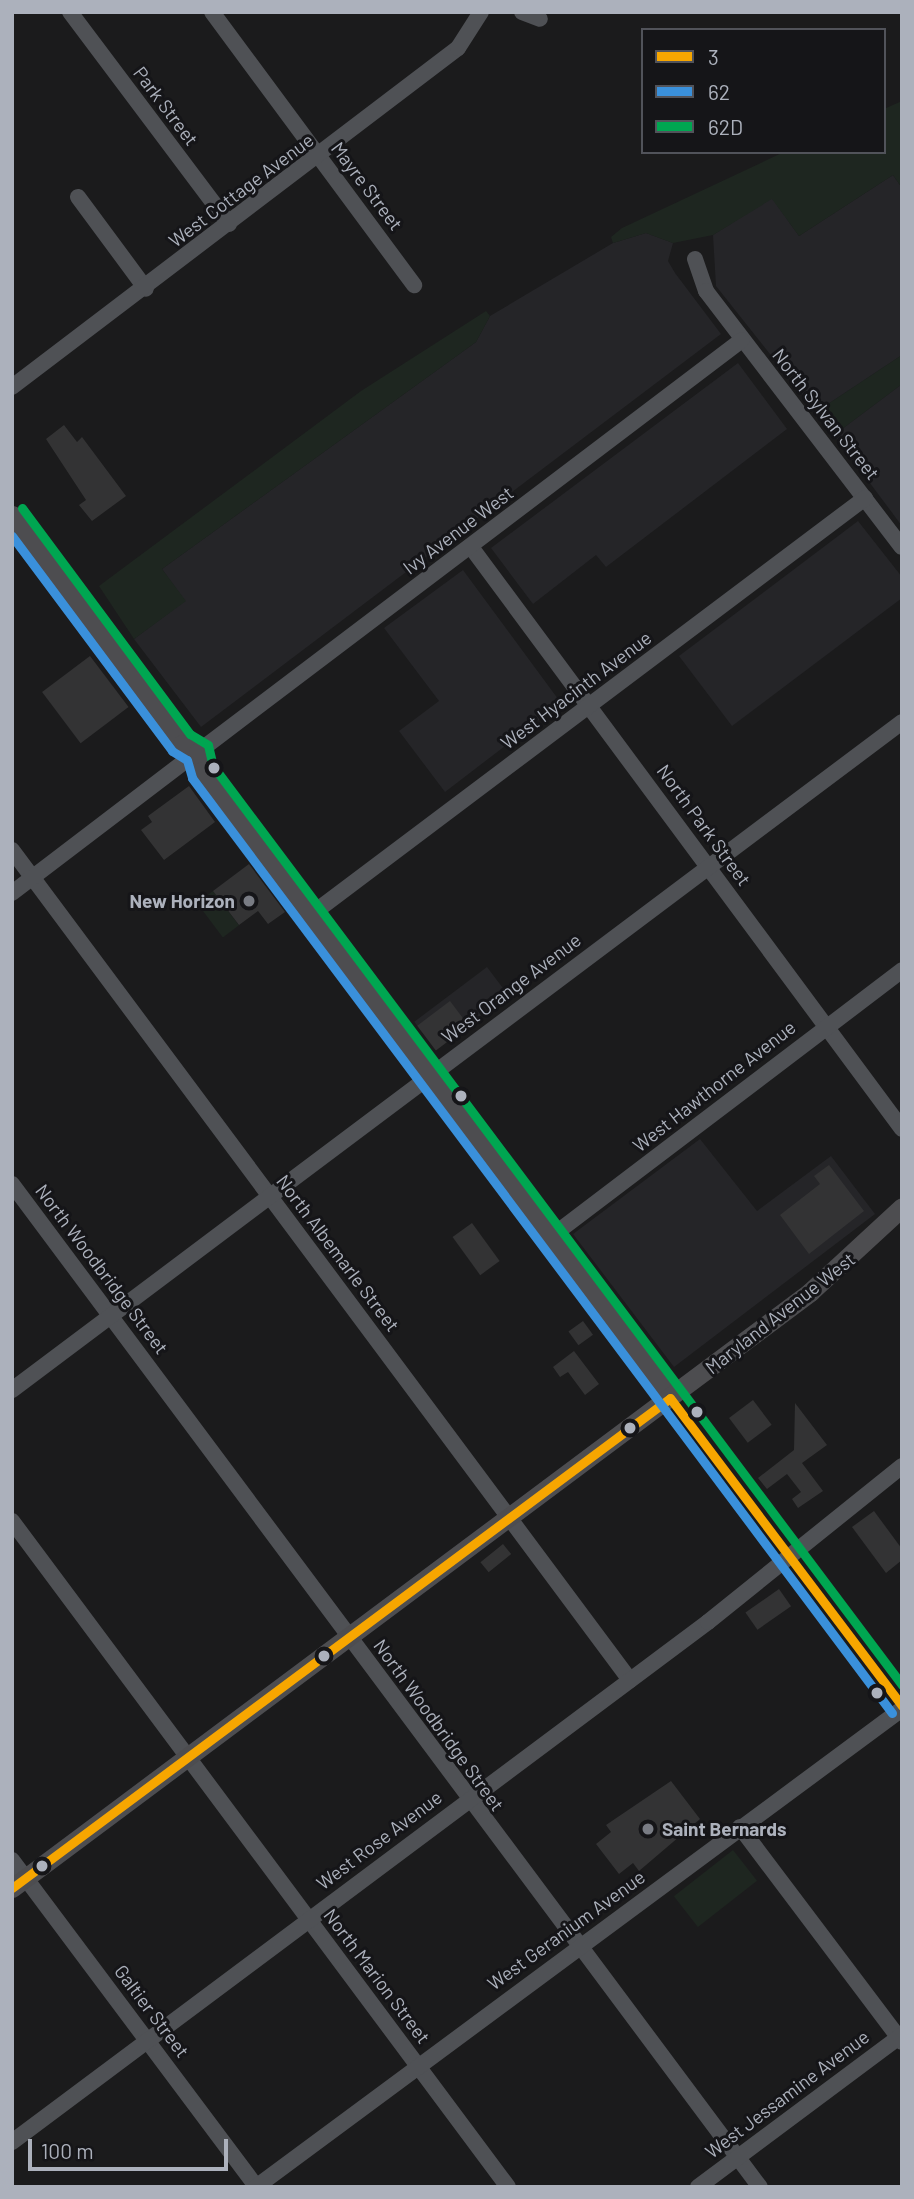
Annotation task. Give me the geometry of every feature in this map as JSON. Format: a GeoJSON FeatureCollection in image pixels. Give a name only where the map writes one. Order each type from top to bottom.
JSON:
{"type":"FeatureCollection","features":[{"type":"Feature","properties":{"kind":"main road"},"geometry":{"type":"LineString","coordinates":[[12,515],[552,1236],[670,1398]]}},
{"type":"Feature","properties":{"kind":"main road","name":"Maryland Avenue West"},"geometry":{"type":"LineString","coordinates":[[873,1240],[902,1207]]}},
{"type":"Feature","properties":{"kind":"main road","name":"Maryland Avenue West"},"geometry":{"type":"LineString","coordinates":[[19,1883],[346,1635],[670,1398],[873,1240],[902,1224]]}},
{"type":"Feature","properties":{"kind":"street","name":"Park Street"},"geometry":{"type":"LineString","coordinates":[[70,12],[229,224]]}},
{"type":"Feature","properties":{"kind":"street","name":"Mayre Street"},"geometry":{"type":"LineString","coordinates":[[212,12],[414,285]]}},
{"type":"Feature","properties":{"kind":"street","name":"West Cottage Avenue"},"geometry":{"type":"LineString","coordinates":[[12,387],[146,289],[458,48],[481,12]]}},
{"type":"Feature","properties":{"kind":"street"},"geometry":{"type":"LineString","coordinates":[[522,12],[540,19]]}},
{"type":"Feature","properties":{"kind":"street"},"geometry":{"type":"LineString","coordinates":[[79,197],[146,289]]}},
{"type":"Feature","properties":{"kind":"street","name":"North Sylvan Street"},"geometry":{"type":"LineString","coordinates":[[695,259],[706,291],[902,547]]}},
{"type":"Feature","properties":{"kind":"street","name":"Ivy Avenue West"},"geometry":{"type":"LineString","coordinates":[[12,893],[742,340]]}},
{"type":"Feature","properties":{"kind":"street","name":"West Hyacinth Avenue"},"geometry":{"type":"LineString","coordinates":[[312,914],[865,498]]}},
{"type":"Feature","properties":{"kind":"street","name":"North Park Street"},"geometry":{"type":"LineString","coordinates":[[471,547],[828,1025],[902,1129]]}},
{"type":"Feature","properties":{"kind":"street","name":"West Orange Avenue"},"geometry":{"type":"LineString","coordinates":[[12,1390],[902,722]]}},
{"type":"Feature","properties":{"kind":"street","name":"North Albemarle Street"},"geometry":{"type":"LineString","coordinates":[[12,850],[630,1680]]}},
{"type":"Feature","properties":{"kind":"street","name":"West Hawthorne Avenue"},"geometry":{"type":"LineString","coordinates":[[552,1236],[902,970]]}},
{"type":"Feature","properties":{"kind":"street","name":"North Woodbridge Street"},"geometry":{"type":"LineString","coordinates":[[12,1184],[468,1800],[760,2187]]}},
{"type":"Feature","properties":{"kind":"street","name":"West Rose Avenue"},"geometry":{"type":"LineString","coordinates":[[12,2142],[630,1680],[902,1466]]}},
{"type":"Feature","properties":{"kind":"street","name":"North Marion Street"},"geometry":{"type":"LineString","coordinates":[[12,1521],[508,2187]]}},
{"type":"Feature","properties":{"kind":"street","name":"West Geranium Avenue"},"geometry":{"type":"LineString","coordinates":[[257,2187],[740,1826],[902,1710]]}},
{"type":"Feature","properties":{"kind":"street"},"geometry":{"type":"LineString","coordinates":[[740,1826],[901,2038]]}},
{"type":"Feature","properties":{"kind":"street","name":"Galtier Street"},"geometry":{"type":"LineString","coordinates":[[12,1860],[19,1883],[147,2040],[257,2187]]}},
{"type":"Feature","properties":{"kind":"street","name":"West Jessamine Avenue"},"geometry":{"type":"LineString","coordinates":[[698,2187],[901,2038]]}},
{"type":"Feature","properties":{"kind":"shaded area"},"geometry":{"type":"Polygon","coordinates":[[[902,101],[902,188],[893,175],[799,236],[772,199],[713,235],[673,243],[646,233],[613,243],[611,237],[622,228],[780,154],[886,154],[886,108],[902,101]]]}},
{"type":"Feature","properties":{"kind":"shaded area"},"geometry":{"type":"Polygon","coordinates":[[[893,175],[902,188],[902,355],[816,412],[716,286],[713,235],[772,198],[799,236],[893,175]]]}},
{"type":"Feature","properties":{"kind":"shaded area"},"geometry":{"type":"Polygon","coordinates":[[[646,233],[673,243],[668,261],[721,334],[201,727],[134,639],[185,601],[162,569],[476,342],[490,316],[613,243],[646,233]]]}},
{"type":"Feature","properties":{"kind":"shaded area"},"geometry":{"type":"Polygon","coordinates":[[[486,311],[490,316],[476,342],[162,569],[186,601],[134,639],[99,586],[361,391],[486,311]]]}},
{"type":"Feature","properties":{"kind":"shaded area"},"geometry":{"type":"Polygon","coordinates":[[[902,355],[902,384],[834,435],[816,412],[902,355]]]}},
{"type":"Feature","properties":{"kind":"shaded area"},"geometry":{"type":"Polygon","coordinates":[[[738,363],[787,429],[606,567],[596,555],[533,604],[491,548],[738,363]]]}},
{"type":"Feature","properties":{"kind":"shaded area"},"geometry":{"type":"Polygon","coordinates":[[[902,384],[902,526],[834,435],[902,384]]]}},
{"type":"Feature","properties":{"kind":"shaded area"},"geometry":{"type":"Polygon","coordinates":[[[858,521],[902,577],[902,598],[732,726],[679,656],[858,521]]]}},
{"type":"Feature","properties":{"kind":"shaded area"},"geometry":{"type":"Polygon","coordinates":[[[463,570],[561,703],[445,792],[399,731],[439,701],[384,628],[463,570]]]}},
{"type":"Feature","properties":{"kind":"shaded area"},"geometry":{"type":"Polygon","coordinates":[[[213,891],[239,925],[223,937],[197,903],[213,891]]]}},
{"type":"Feature","properties":{"kind":"shaded area"},"geometry":{"type":"Polygon","coordinates":[[[487,967],[508,995],[435,1050],[414,1022],[487,967]]]}},
{"type":"Feature","properties":{"kind":"shaded area"},"geometry":{"type":"Polygon","coordinates":[[[700,1139],[757,1211],[831,1156],[875,1214],[674,1367],[573,1234],[700,1139]]]}},
{"type":"Feature","properties":{"kind":"shaded area"},"geometry":{"type":"Polygon","coordinates":[[[733,1850],[757,1881],[698,1927],[674,1896],[733,1850]]]}},
{"type":"Feature","properties":{"kind":"building"},"geometry":{"type":"Polygon","coordinates":[[[64,425],[77,442],[82,437],[126,496],[92,521],[79,505],[86,500],[46,439],[64,425]]]}},
{"type":"Feature","properties":{"kind":"building"},"geometry":{"type":"Polygon","coordinates":[[[90,656],[129,707],[81,743],[42,692],[90,656]]]}},
{"type":"Feature","properties":{"kind":"building"},"geometry":{"type":"Polygon","coordinates":[[[189,786],[215,822],[164,860],[141,830],[152,822],[148,816],[189,786]]]}},
{"type":"Feature","properties":{"kind":"building","name":"New Horizon"},"geometry":{"type":"Polygon","coordinates":[[[249,864],[285,912],[268,924],[258,911],[239,925],[213,891],[249,864]]]}},
{"type":"Feature","properties":{"kind":"building"},"geometry":{"type":"Polygon","coordinates":[[[450,1001],[469,1026],[436,1050],[417,1026],[450,1001]]]}},
{"type":"Feature","properties":{"kind":"building"},"geometry":{"type":"Polygon","coordinates":[[[829,1165],[864,1211],[809,1254],[780,1215],[820,1184],[814,1176],[829,1165]]]}},
{"type":"Feature","properties":{"kind":"building"},"geometry":{"type":"Polygon","coordinates":[[[472,1223],[500,1261],[480,1275],[453,1237],[472,1223]]]}},
{"type":"Feature","properties":{"kind":"building"},"geometry":{"type":"Polygon","coordinates":[[[583,1321],[593,1335],[578,1345],[568,1332],[583,1321]]]}},
{"type":"Feature","properties":{"kind":"building"},"geometry":{"type":"Polygon","coordinates":[[[574,1351],[599,1384],[585,1395],[568,1372],[560,1377],[553,1367],[574,1351]]]}},
{"type":"Feature","properties":{"kind":"building"},"geometry":{"type":"Polygon","coordinates":[[[753,1400],[772,1425],[748,1443],[729,1418],[753,1400]]]}},
{"type":"Feature","properties":{"kind":"building"},"geometry":{"type":"Polygon","coordinates":[[[795,1403],[827,1445],[802,1463],[823,1491],[798,1508],[792,1499],[801,1492],[787,1474],[767,1489],[758,1478],[794,1450],[795,1403]]]}},
{"type":"Feature","properties":{"kind":"building"},"geometry":{"type":"Polygon","coordinates":[[[874,1511],[902,1549],[902,1560],[886,1573],[852,1527],[874,1511]]]}},
{"type":"Feature","properties":{"kind":"building"},"geometry":{"type":"Polygon","coordinates":[[[503,1544],[511,1554],[489,1572],[480,1562],[503,1544]]]}},
{"type":"Feature","properties":{"kind":"building"},"geometry":{"type":"Polygon","coordinates":[[[779,1589],[791,1606],[757,1630],[745,1613],[779,1589]]]}},
{"type":"Feature","properties":{"kind":"building","name":"Saint Bernards"},"geometry":{"type":"Polygon","coordinates":[[[671,1781],[700,1819],[639,1871],[633,1863],[619,1874],[596,1844],[611,1832],[606,1825],[671,1781]]]}},
{"type":"Feature","properties":{"kind":"transit line","name":"62D"},"geometry":{"type":"LineString","coordinates":[[22,508],[190,734],[208,745],[213,766],[902,1685]]}},
{"type":"Feature","properties":{"kind":"transit line","name":"62"},"geometry":{"type":"LineString","coordinates":[[12,536],[172,751],[187,760],[192,778],[892,1713]]}},
{"type":"Feature","properties":{"kind":"transit line","name":"3"},"geometry":{"type":"LineString","coordinates":[[670,1398],[902,1706]]}},
{"type":"Feature","properties":{"kind":"transit line","name":"3"},"geometry":{"type":"LineString","coordinates":[[12,1888],[670,1398]]}},
{"type":"Feature","properties":{"kind":"place","name":"New Horizon"},"geometry":{"type":"Point","coordinates":[249,901]}},
{"type":"Feature","properties":{"kind":"place","name":"Saint Bernards"},"geometry":{"type":"Point","coordinates":[648,1829]}}]}
